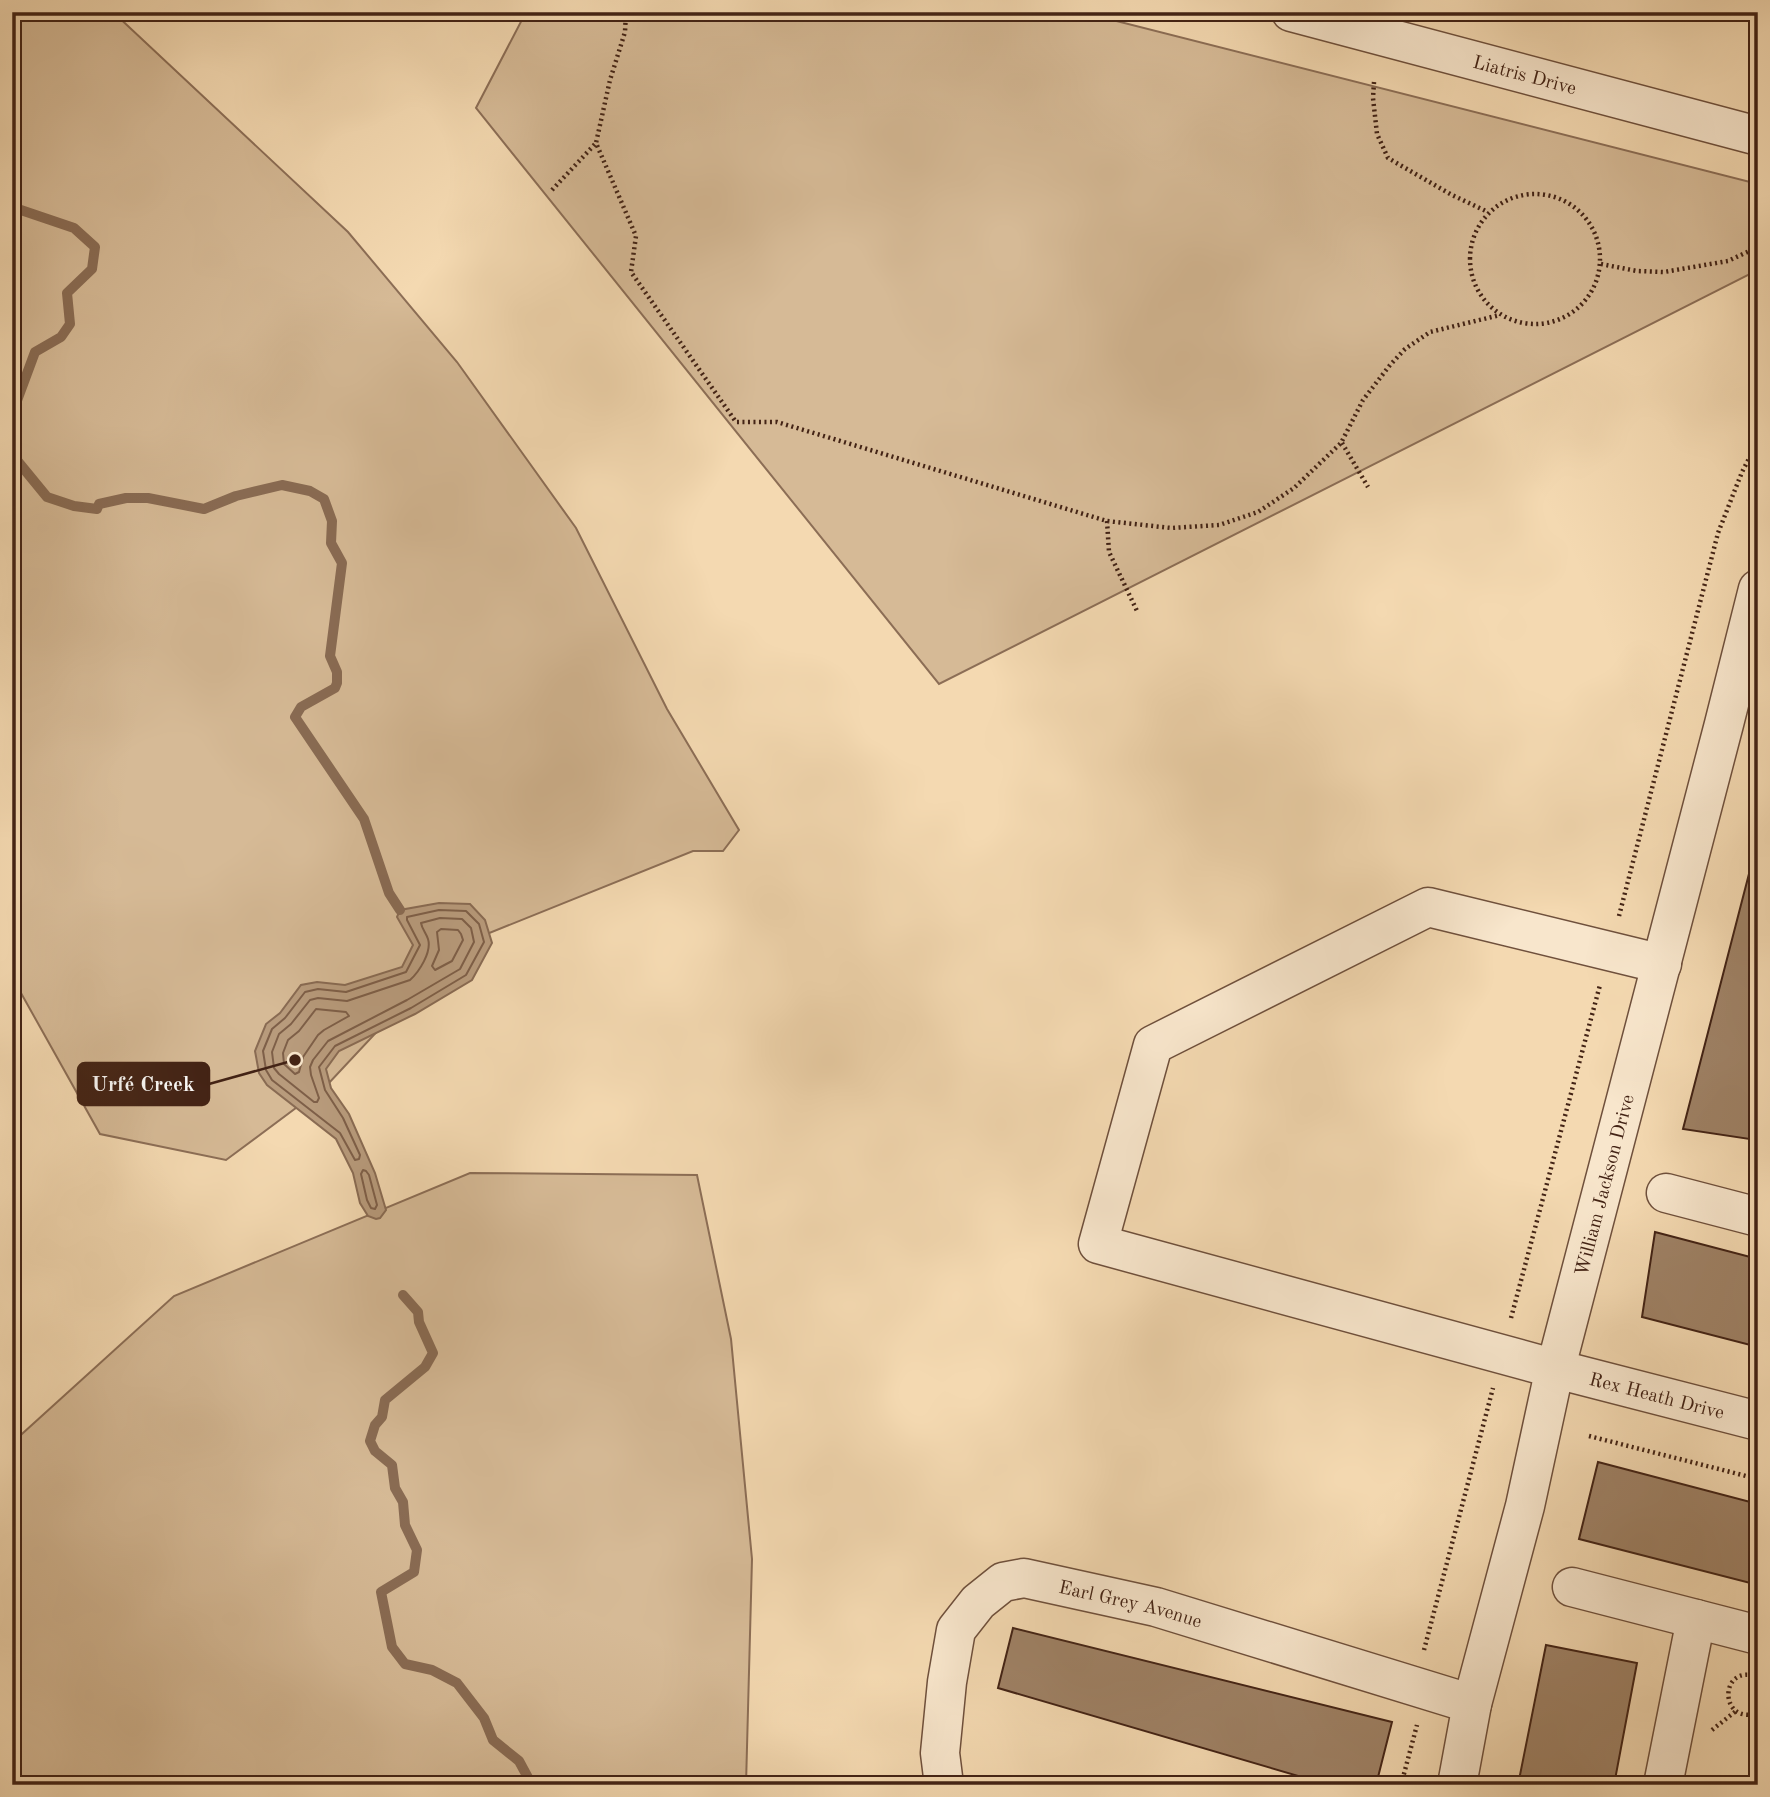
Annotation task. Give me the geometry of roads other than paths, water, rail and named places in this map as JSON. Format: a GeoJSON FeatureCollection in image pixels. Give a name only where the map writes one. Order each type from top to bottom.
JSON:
{"type":"FeatureCollection","features":[{"type":"Feature","properties":{"kind":"street","name":"Liatris Drive"},"geometry":{"type":"LineString","coordinates":[[1292,12],[1383,24],[1758,136]]}},
{"type":"Feature","properties":{"kind":"street","name":"William Jackson Drive"},"geometry":{"type":"LineString","coordinates":[[1457,1785],[1472,1704],[1525,1506],[1556,1369],[1758,589]]}},
{"type":"Feature","properties":{"kind":"street","name":"Rex Heath Drive"},"geometry":{"type":"LineString","coordinates":[[1662,964],[1428,907],[1153,1045],[1098,1244],[1758,1421]]}},
{"type":"Feature","properties":{"kind":"street"},"geometry":{"type":"LineString","coordinates":[[1666,1193],[1758,1217]]}},
{"type":"Feature","properties":{"kind":"street","name":"Earl Grey Avenue"},"geometry":{"type":"LineString","coordinates":[[944,1785],[940,1753],[947,1682],[956,1630],[978,1602],[1003,1582],[1024,1578],[1156,1607],[1472,1704]]}},
{"type":"Feature","properties":{"kind":"street"},"geometry":{"type":"LineString","coordinates":[[1572,1587],[1758,1635]]}},
{"type":"Feature","properties":{"kind":"street"},"geometry":{"type":"LineString","coordinates":[[1663,1785],[1696,1619]]}},
{"type":"Feature","properties":{"kind":"water"},"geometry":{"type":"Polygon","coordinates":[[[439,903],[470,904],[485,920],[492,943],[472,980],[415,1014],[339,1051],[326,1069],[331,1088],[349,1114],[375,1173],[386,1210],[376,1219],[368,1216],[360,1203],[353,1173],[336,1139],[267,1085],[259,1073],[255,1051],[266,1024],[280,1013],[301,985],[317,982],[345,985],[402,967],[413,945],[397,917],[400,910],[439,903]]]}},
{"type":"Feature","properties":{"kind":"waterway"},"geometry":{"type":"LineString","coordinates":[[12,207],[74,228],[95,247],[92,269],[67,293],[70,324],[61,337],[35,352],[12,414]]}},
{"type":"Feature","properties":{"kind":"waterway"},"geometry":{"type":"LineString","coordinates":[[12,429],[15,458],[47,497],[74,506],[97,509],[99,504],[126,498],[148,498],[204,509],[236,496],[282,485],[310,491],[324,499],[332,521],[331,543],[342,563],[330,656],[337,672],[337,683],[335,688],[301,707],[295,717],[364,819],[389,893],[400,910]]}},
{"type":"Feature","properties":{"kind":"waterway"},"geometry":{"type":"LineString","coordinates":[[403,1295],[418,1312],[419,1322],[433,1353],[425,1367],[385,1400],[382,1417],[375,1425],[370,1441],[375,1451],[392,1465],[395,1488],[403,1502],[405,1525],[417,1550],[414,1572],[381,1592],[392,1647],[405,1664],[432,1670],[457,1683],[484,1718],[493,1740],[519,1761],[532,1785]]}},
{"type":"Feature","properties":{"kind":"place","name":"Urfé Creek"},"geometry":{"type":"Point","coordinates":[295,1060]}}]}
